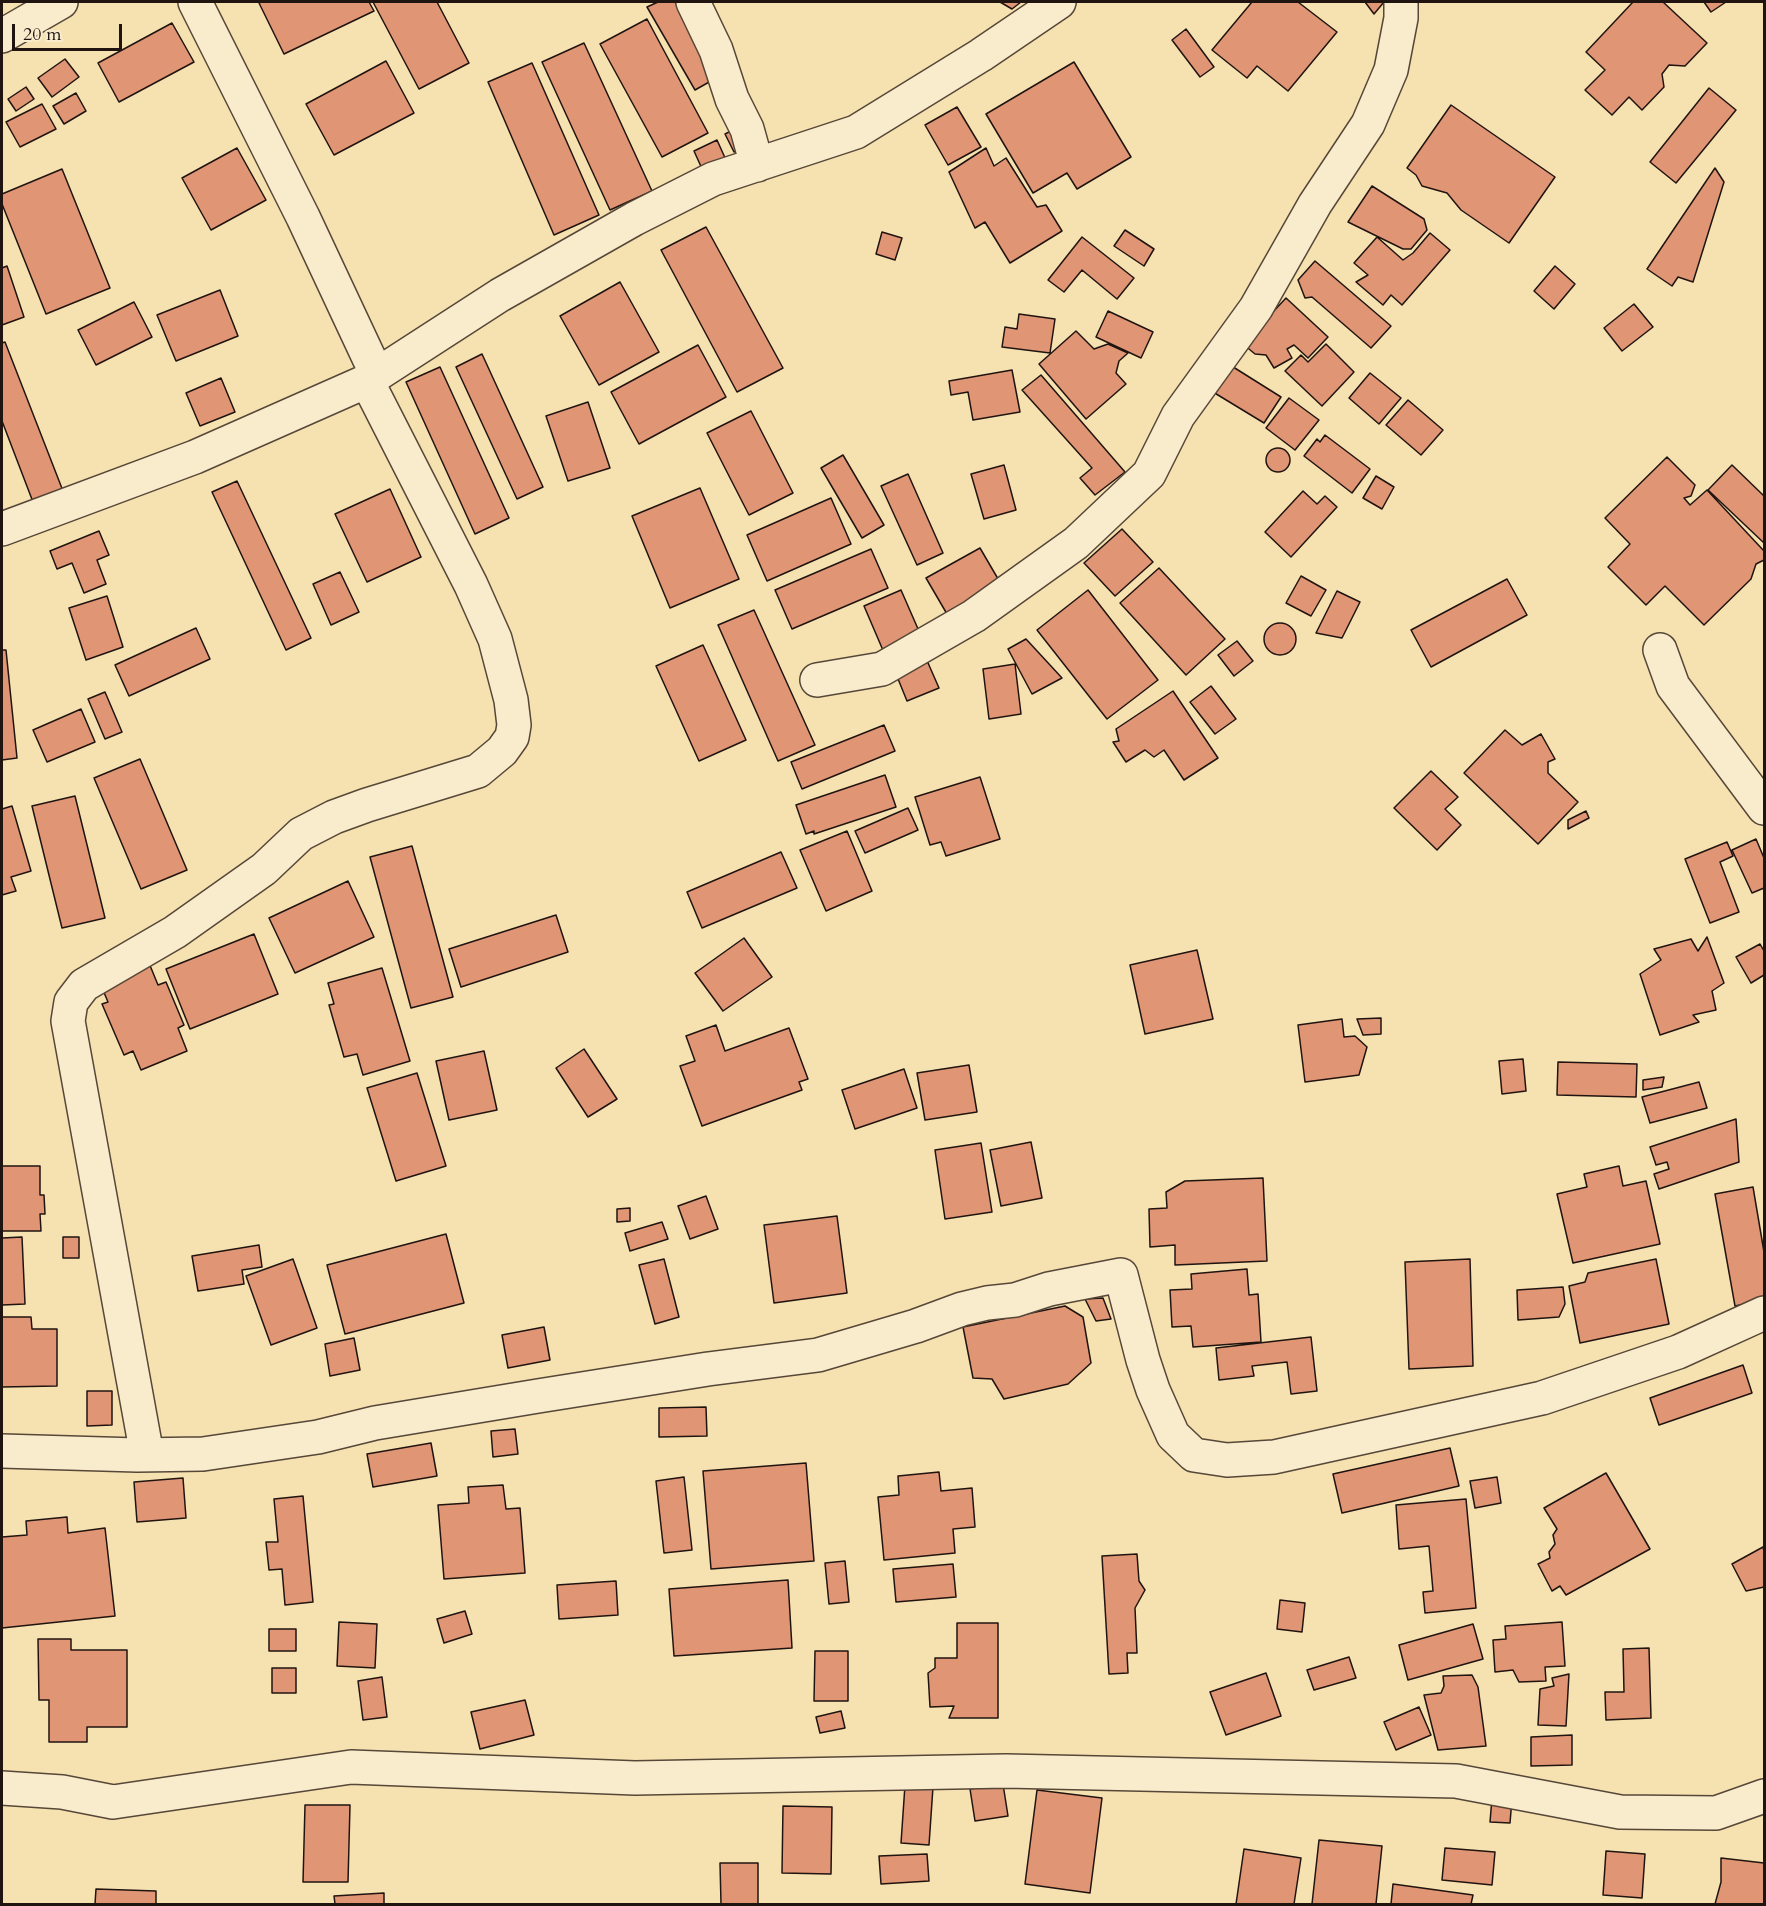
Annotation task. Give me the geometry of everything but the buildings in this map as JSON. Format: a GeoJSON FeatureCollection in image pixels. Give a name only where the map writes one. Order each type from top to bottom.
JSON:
{"type":"FeatureCollection","features":[{"type":"Feature","properties":{"kind":"street"},"geometry":{"type":"LineString","coordinates":[[2,36],[61,2]]}},
{"type":"Feature","properties":{"kind":"street"},"geometry":{"type":"LineString","coordinates":[[147,1455],[68,1021],[71,1002],[84,985],[175,932],[264,869],[301,834],[334,817],[367,805],[478,771],[493,760],[512,738],[514,725],[511,700],[495,639],[372,378],[303,217],[195,2]]}},
{"type":"Feature","properties":{"kind":"street"},"geometry":{"type":"LineString","coordinates":[[693,2],[716,50],[732,99],[747,129],[757,165]]}},
{"type":"Feature","properties":{"kind":"street"},"geometry":{"type":"LineString","coordinates":[[2,530],[195,457],[372,378],[416,347],[500,296],[634,219],[713,179],[856,132],[981,55],[1059,2]]}},
{"type":"Feature","properties":{"kind":"street"},"geometry":{"type":"LineString","coordinates":[[817,680],[882,669],[974,616],[1076,543],[1149,474],[1178,416],[1256,308],[1316,204],[1368,124],[1391,70],[1401,18],[1401,2]]}},
{"type":"Feature","properties":{"kind":"street"},"geometry":{"type":"LineString","coordinates":[[1660,650],[1673,686],[1764,808]]}},
{"type":"Feature","properties":{"kind":"street"},"geometry":{"type":"LineString","coordinates":[[2,1451],[147,1455],[203,1454],[318,1437],[375,1423],[538,1396],[708,1369],[818,1355],[916,1326],[962,1309],[1015,1300],[1049,1288],[1121,1275],[1143,1360],[1153,1390],[1173,1435],[1194,1455],[1227,1460],[1274,1457],[1542,1398],[1678,1352],[1764,1313]]}},
{"type":"Feature","properties":{"kind":"street"},"geometry":{"type":"LineString","coordinates":[[2,1788],[62,1792],[113,1802],[351,1767],[634,1778],[1006,1771],[1456,1781],[1620,1812],[1716,1813],[1764,1796]]}}]}
